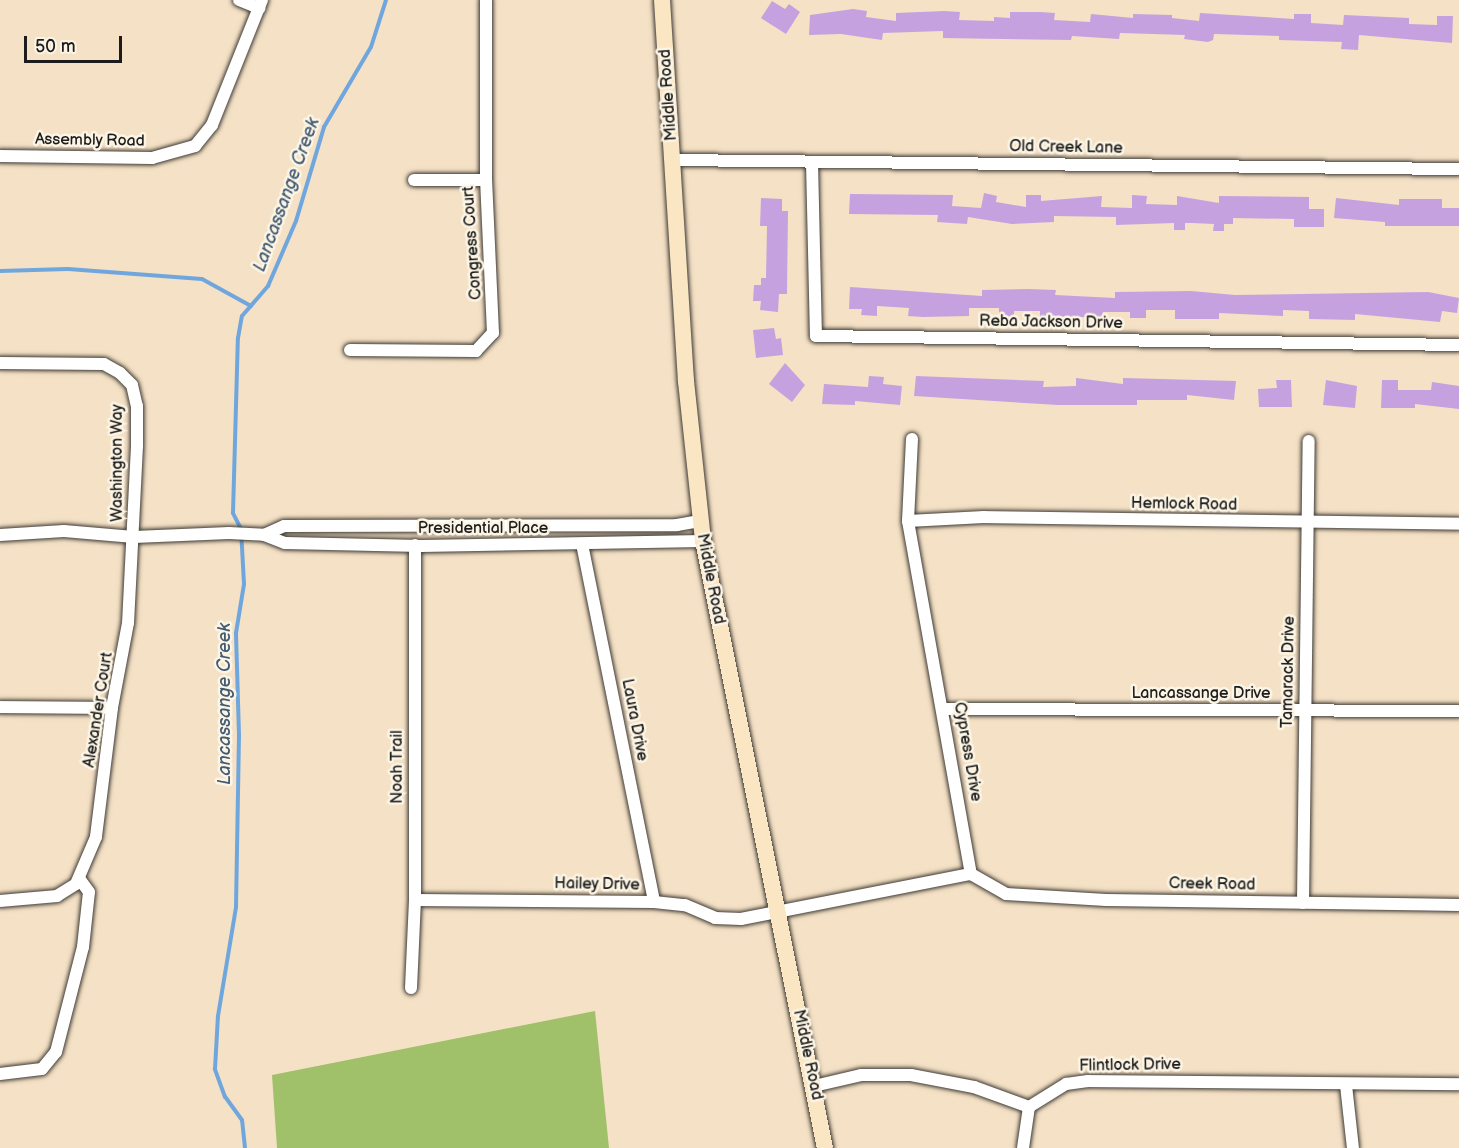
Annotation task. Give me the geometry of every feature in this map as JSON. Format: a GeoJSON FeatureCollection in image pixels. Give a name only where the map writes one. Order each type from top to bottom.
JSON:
{"type":"FeatureCollection","features":[{"type":"Feature","properties":{"kind":"main road","name":"Middle Road"},"geometry":{"type":"LineString","coordinates":[[662,0],[674,160],[686,381],[700,521],[775,911],[814,1086],[825,1148]]}},
{"type":"Feature","properties":{"kind":"street"},"geometry":{"type":"LineString","coordinates":[[239,0],[261,4]]}},
{"type":"Feature","properties":{"kind":"street","name":"Congress Court"},"geometry":{"type":"LineString","coordinates":[[350,350],[458,353],[476,351],[487,343],[495,324],[486,180],[486,0]]}},
{"type":"Feature","properties":{"kind":"street","name":"Assembly Road"},"geometry":{"type":"LineString","coordinates":[[0,156],[152,158],[180,153],[195,146],[212,124],[261,4]]}},
{"type":"Feature","properties":{"kind":"street","name":"Old Creek Lane"},"geometry":{"type":"LineString","coordinates":[[674,160],[1459,169]]}},
{"type":"Feature","properties":{"kind":"street","name":"Reba Jackson Drive"},"geometry":{"type":"LineString","coordinates":[[812,162],[816,336],[1459,345]]}},
{"type":"Feature","properties":{"kind":"street"},"geometry":{"type":"LineString","coordinates":[[414,180],[486,180]]}},
{"type":"Feature","properties":{"kind":"street","name":"Washington Way"},"geometry":{"type":"LineString","coordinates":[[0,363],[104,364],[132,385],[137,406],[135,537]]}},
{"type":"Feature","properties":{"kind":"street","name":"Cypress Drive"},"geometry":{"type":"LineString","coordinates":[[912,439],[908,521],[971,874]]}},
{"type":"Feature","properties":{"kind":"street","name":"Tamarack Drive"},"geometry":{"type":"LineString","coordinates":[[1303,903],[1309,441]]}},
{"type":"Feature","properties":{"kind":"street","name":"Hemlock Road"},"geometry":{"type":"LineString","coordinates":[[908,521],[984,517],[1459,524]]}},
{"type":"Feature","properties":{"kind":"street","name":"Presidential Place"},"geometry":{"type":"LineString","coordinates":[[264,535],[284,526],[665,525],[700,521]]}},
{"type":"Feature","properties":{"kind":"street","name":"Presidential Place"},"geometry":{"type":"LineString","coordinates":[[0,535],[64,531],[135,537],[229,533],[264,535],[285,543],[415,545],[703,541]]}},
{"type":"Feature","properties":{"kind":"street","name":"Alexander Court"},"geometry":{"type":"LineString","coordinates":[[78,881],[96,837],[112,708],[124,658],[135,537]]}},
{"type":"Feature","properties":{"kind":"street","name":"Laura Drive"},"geometry":{"type":"LineString","coordinates":[[582,544],[654,902]]}},
{"type":"Feature","properties":{"kind":"street","name":"Noah Trail"},"geometry":{"type":"LineString","coordinates":[[411,988],[415,900],[415,545]]}},
{"type":"Feature","properties":{"kind":"street"},"geometry":{"type":"LineString","coordinates":[[0,707],[112,708]]}},
{"type":"Feature","properties":{"kind":"street","name":"Lancassange Drive"},"geometry":{"type":"LineString","coordinates":[[943,709],[1459,711]]}},
{"type":"Feature","properties":{"kind":"street"},"geometry":{"type":"LineString","coordinates":[[775,911],[971,874]]}},
{"type":"Feature","properties":{"kind":"street","name":"Creek Road"},"geometry":{"type":"LineString","coordinates":[[971,874],[1006,894],[1459,905]]}},
{"type":"Feature","properties":{"kind":"street"},"geometry":{"type":"LineString","coordinates":[[0,901],[57,896],[78,881],[89,892],[83,947],[56,1052],[42,1069],[0,1074]]}},
{"type":"Feature","properties":{"kind":"street","name":"Hailey Drive"},"geometry":{"type":"LineString","coordinates":[[415,900],[654,902],[685,905],[716,918],[741,919],[775,911]]}},
{"type":"Feature","properties":{"kind":"street"},"geometry":{"type":"LineString","coordinates":[[814,1086],[861,1075],[912,1075],[974,1086],[1029,1107],[1023,1148]]}},
{"type":"Feature","properties":{"kind":"street","name":"Flintlock Drive"},"geometry":{"type":"LineString","coordinates":[[1029,1107],[1066,1084],[1088,1081],[1346,1085],[1459,1084]]}},
{"type":"Feature","properties":{"kind":"street"},"geometry":{"type":"LineString","coordinates":[[1346,1085],[1353,1148]]}},
{"type":"Feature","properties":{"kind":"green space"},"geometry":{"type":"Polygon","coordinates":[[[595,1011],[609,1148],[277,1148],[272,1075],[595,1011]]]}},
{"type":"Feature","properties":{"kind":"building"},"geometry":{"type":"Polygon","coordinates":[[[772,1],[785,9],[789,4],[800,12],[786,34],[761,18],[772,1]]]}},
{"type":"Feature","properties":{"kind":"building"},"geometry":{"type":"Polygon","coordinates":[[[853,9],[867,11],[866,17],[896,21],[896,13],[944,11],[960,12],[959,20],[994,21],[994,17],[1010,18],[1010,12],[1040,12],[1055,13],[1054,20],[1090,22],[1091,14],[1133,18],[1133,14],[1172,15],[1172,18],[1199,21],[1200,13],[1294,19],[1294,14],[1311,14],[1311,23],[1343,25],[1344,15],[1409,18],[1409,24],[1437,25],[1437,16],[1453,16],[1452,43],[1359,35],[1358,50],[1341,49],[1342,42],[1279,40],[1279,36],[1214,34],[1213,40],[1208,42],[1184,39],[1185,35],[1120,33],[1119,39],[1072,36],[1071,40],[943,38],[943,31],[883,33],[882,40],[841,34],[809,35],[810,15],[853,9]]]}},
{"type":"Feature","properties":{"kind":"building"},"geometry":{"type":"Polygon","coordinates":[[[984,193],[997,196],[996,202],[1026,207],[1026,195],[1041,195],[1041,201],[1102,196],[1101,207],[1132,208],[1132,195],[1147,196],[1146,204],[1177,205],[1177,196],[1219,203],[1219,196],[1309,197],[1309,209],[1324,209],[1324,227],[1294,227],[1294,219],[1233,218],[1233,224],[1224,224],[1224,231],[1213,231],[1214,224],[1185,223],[1185,230],[1174,230],[1174,223],[1116,225],[1116,217],[1054,216],[1054,222],[1012,224],[968,217],[967,224],[937,222],[938,215],[849,214],[850,194],[953,195],[952,206],[981,208],[984,193]]]}},
{"type":"Feature","properties":{"kind":"building"},"geometry":{"type":"Polygon","coordinates":[[[761,198],[782,199],[782,211],[788,211],[787,294],[779,294],[778,312],[760,310],[761,301],[753,301],[754,285],[761,285],[761,278],[766,278],[767,226],[760,226],[761,198]]]}},
{"type":"Feature","properties":{"kind":"building"},"geometry":{"type":"Polygon","coordinates":[[[1336,198],[1399,205],[1399,199],[1442,199],[1442,208],[1459,208],[1459,226],[1385,226],[1385,222],[1334,218],[1336,198]]]}},
{"type":"Feature","properties":{"kind":"building"},"geometry":{"type":"Polygon","coordinates":[[[850,287],[982,296],[982,290],[1028,289],[1056,290],[1055,295],[1115,298],[1115,292],[1191,291],[1235,295],[1428,292],[1459,298],[1457,313],[1442,311],[1440,322],[1355,314],[1355,320],[1309,319],[1309,311],[1283,310],[1283,316],[1219,313],[1219,319],[1175,319],[1175,310],[1146,310],[1146,318],[1130,318],[1130,312],[1103,312],[1102,317],[1040,317],[1040,311],[1014,311],[1014,317],[999,316],[999,308],[969,308],[969,316],[923,317],[908,316],[909,308],[877,306],[877,316],[861,315],[862,309],[849,309],[850,287]]]}},
{"type":"Feature","properties":{"kind":"building"},"geometry":{"type":"Polygon","coordinates":[[[774,328],[776,339],[781,338],[783,355],[756,358],[753,330],[774,328]]]}},
{"type":"Feature","properties":{"kind":"building"},"geometry":{"type":"Polygon","coordinates":[[[785,363],[805,385],[792,402],[769,384],[785,363]]]}},
{"type":"Feature","properties":{"kind":"building"},"geometry":{"type":"Polygon","coordinates":[[[869,376],[884,377],[883,384],[902,386],[900,405],[855,401],[855,405],[822,404],[824,384],[868,387],[869,376]]]}},
{"type":"Feature","properties":{"kind":"building"},"geometry":{"type":"Polygon","coordinates":[[[916,376],[1044,381],[1043,387],[1076,386],[1076,378],[1123,384],[1123,378],[1236,381],[1234,400],[1187,395],[1187,400],[1137,400],[1137,405],[1058,405],[914,396],[916,376]]]}},
{"type":"Feature","properties":{"kind":"building"},"geometry":{"type":"Polygon","coordinates":[[[1276,380],[1291,380],[1292,407],[1259,407],[1258,389],[1277,388],[1276,380]]]}},
{"type":"Feature","properties":{"kind":"building"},"geometry":{"type":"Polygon","coordinates":[[[1326,380],[1357,386],[1355,408],[1323,405],[1326,380]]]}},
{"type":"Feature","properties":{"kind":"building"},"geometry":{"type":"Polygon","coordinates":[[[1382,380],[1398,380],[1398,390],[1431,390],[1432,382],[1459,386],[1459,409],[1415,404],[1415,408],[1381,408],[1382,380]]]}},
{"type":"Feature","properties":{"kind":"waterway","name":"Lancassange Creek"},"geometry":{"type":"LineString","coordinates":[[245,1148],[242,1120],[225,1097],[215,1069],[218,1016],[236,907],[239,735],[236,633],[244,584],[241,529],[233,513],[238,338],[242,316],[268,286],[296,221],[324,127],[371,47],[386,0]]}},
{"type":"Feature","properties":{"kind":"waterway"},"geometry":{"type":"LineString","coordinates":[[0,271],[68,269],[202,279],[251,306]]}}]}
